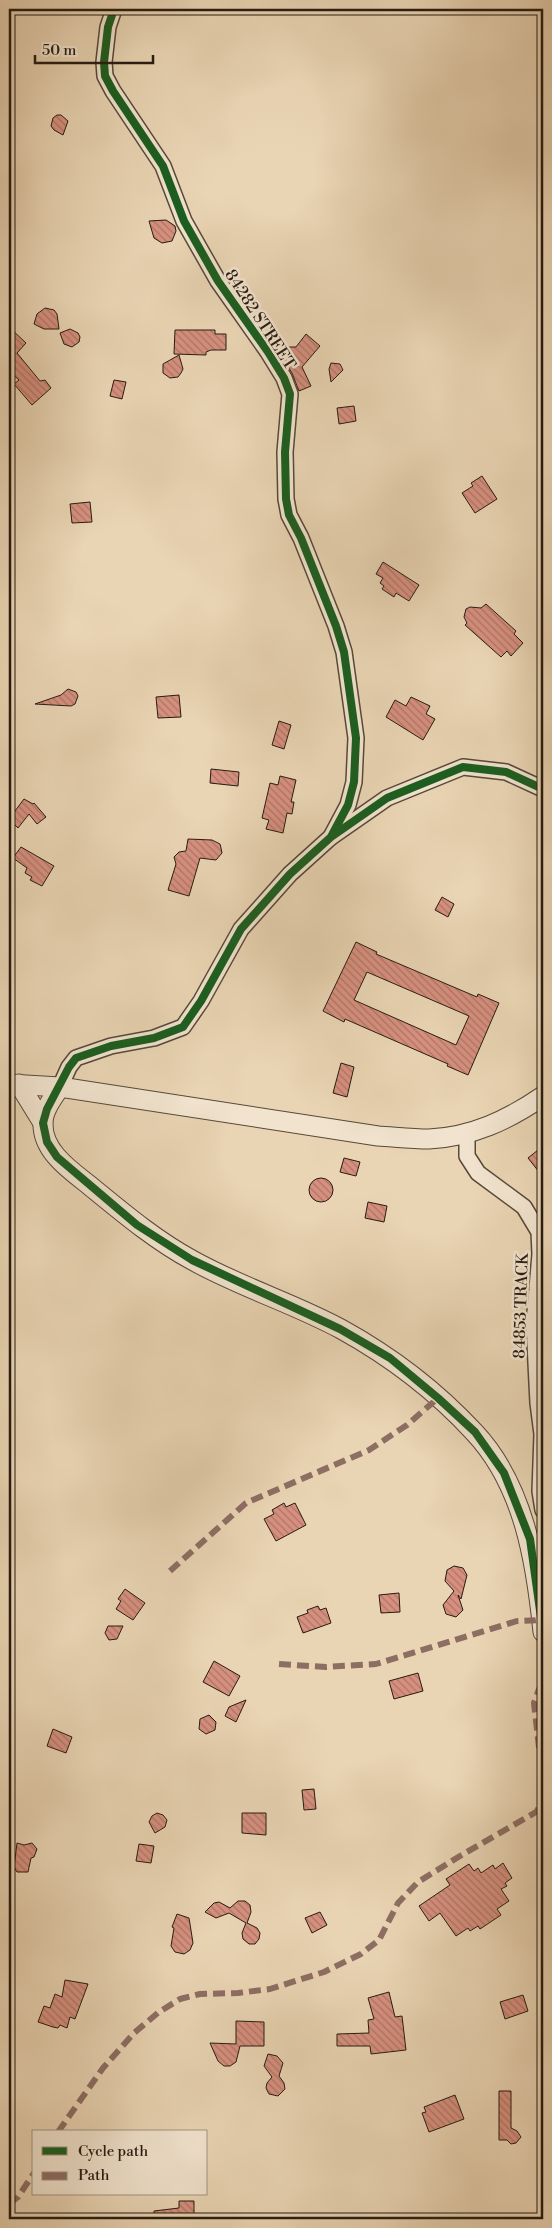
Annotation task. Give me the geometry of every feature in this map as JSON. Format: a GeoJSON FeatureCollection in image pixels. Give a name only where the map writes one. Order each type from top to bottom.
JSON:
{"type":"FeatureCollection","features":[{"type":"Feature","properties":{"kind":"street","name":"84282 STREET"},"geometry":{"type":"LineString","coordinates":[[114,9],[108,26],[104,62],[105,76],[163,166],[184,221],[218,281],[268,352],[284,378],[290,394],[285,452],[286,499],[289,515],[301,538],[336,626],[344,652],[356,738],[356,759],[352,790],[348,805],[331,837]]}},
{"type":"Feature","properties":{"kind":"street"},"geometry":{"type":"LineString","coordinates":[[43,1123],[47,1109],[60,1087],[68,1067],[76,1058],[112,1046],[154,1038],[184,1027],[241,930],[290,874],[331,837],[387,798],[463,767],[506,772],[543,789]]}},
{"type":"Feature","properties":{"kind":"street"},"geometry":{"type":"LineString","coordinates":[[14,1084],[60,1087],[378,1136],[429,1139],[467,1133],[492,1126],[543,1096]]}},
{"type":"Feature","properties":{"kind":"street"},"geometry":{"type":"LineString","coordinates":[[14,1084],[43,1123],[47,1142],[57,1157],[137,1225],[192,1260],[340,1329],[390,1358],[475,1432],[504,1473],[530,1539],[543,1622]]}},
{"type":"Feature","properties":{"kind":"street","name":"84853 TRACK"},"geometry":{"type":"LineString","coordinates":[[467,1133],[467,1156],[478,1173],[524,1207],[539,1232],[540,1254],[534,1323],[538,1403],[542,1434],[540,1491],[543,1510]]}},
{"type":"Feature","properties":{"kind":"building"},"geometry":{"type":"Polygon","coordinates":[[[61,115],[68,121],[63,135],[51,126],[53,118],[61,115]]]}},
{"type":"Feature","properties":{"kind":"building"},"geometry":{"type":"Polygon","coordinates":[[[166,220],[175,226],[176,231],[172,241],[162,243],[154,238],[149,221],[166,220]]]}},
{"type":"Feature","properties":{"kind":"building"},"geometry":{"type":"Polygon","coordinates":[[[45,308],[54,310],[57,314],[59,329],[44,329],[34,324],[37,314],[45,308]]]}},
{"type":"Feature","properties":{"kind":"building"},"geometry":{"type":"Polygon","coordinates":[[[9,327],[26,343],[17,353],[40,381],[45,380],[51,388],[32,405],[14,384],[19,380],[9,371],[9,327]]]}},
{"type":"Feature","properties":{"kind":"building"},"geometry":{"type":"Polygon","coordinates":[[[70,329],[78,333],[80,337],[79,342],[72,347],[64,344],[60,333],[70,329]]]}},
{"type":"Feature","properties":{"kind":"building"},"geometry":{"type":"Polygon","coordinates":[[[175,330],[215,330],[215,334],[226,334],[226,350],[211,350],[206,352],[206,355],[174,354],[175,330]]]}},
{"type":"Feature","properties":{"kind":"building"},"geometry":{"type":"Polygon","coordinates":[[[306,334],[320,346],[302,367],[311,386],[299,391],[292,373],[280,354],[288,347],[296,347],[306,334]]]}},
{"type":"Feature","properties":{"kind":"building"},"geometry":{"type":"Polygon","coordinates":[[[179,355],[183,369],[178,377],[170,378],[163,373],[163,364],[179,355]]]}},
{"type":"Feature","properties":{"kind":"building"},"geometry":{"type":"Polygon","coordinates":[[[331,363],[340,364],[343,370],[331,382],[329,369],[331,363]]]}},
{"type":"Feature","properties":{"kind":"building"},"geometry":{"type":"Polygon","coordinates":[[[114,380],[126,382],[122,399],[110,396],[114,380]]]}},
{"type":"Feature","properties":{"kind":"building"},"geometry":{"type":"Polygon","coordinates":[[[354,406],[356,421],[339,424],[337,408],[354,406]]]}},
{"type":"Feature","properties":{"kind":"building"},"geometry":{"type":"Polygon","coordinates":[[[482,476],[497,499],[475,513],[462,493],[473,486],[471,483],[482,476]]]}},
{"type":"Feature","properties":{"kind":"building"},"geometry":{"type":"Polygon","coordinates":[[[90,502],[92,522],[72,523],[70,504],[90,502]]]}},
{"type":"Feature","properties":{"kind":"building"},"geometry":{"type":"Polygon","coordinates":[[[383,562],[419,585],[409,601],[396,593],[394,597],[382,589],[384,586],[380,583],[383,578],[376,574],[383,562]]]}},
{"type":"Feature","properties":{"kind":"building"},"geometry":{"type":"Polygon","coordinates":[[[486,604],[516,631],[514,634],[523,643],[511,656],[507,651],[501,657],[465,625],[467,623],[464,617],[466,609],[470,607],[481,608],[486,604]]]}},
{"type":"Feature","properties":{"kind":"building"},"geometry":{"type":"Polygon","coordinates":[[[68,689],[76,692],[78,696],[75,704],[71,706],[35,704],[61,695],[68,689]]]}},
{"type":"Feature","properties":{"kind":"building"},"geometry":{"type":"Polygon","coordinates":[[[179,695],[181,717],[158,718],[156,697],[179,695]]]}},
{"type":"Feature","properties":{"kind":"building"},"geometry":{"type":"Polygon","coordinates":[[[411,697],[430,706],[426,714],[435,719],[423,740],[386,717],[395,700],[406,706],[411,697]]]}},
{"type":"Feature","properties":{"kind":"building"},"geometry":{"type":"Polygon","coordinates":[[[279,721],[291,725],[284,749],[272,745],[279,721]]]}},
{"type":"Feature","properties":{"kind":"building"},"geometry":{"type":"Polygon","coordinates":[[[211,769],[239,772],[238,786],[210,783],[211,769]]]}},
{"type":"Feature","properties":{"kind":"building"},"geometry":{"type":"Polygon","coordinates":[[[280,776],[296,780],[291,802],[294,802],[292,814],[287,813],[283,833],[266,829],[269,820],[262,818],[270,783],[278,785],[280,776]]]}},
{"type":"Feature","properties":{"kind":"building"},"geometry":{"type":"Polygon","coordinates":[[[24,799],[34,803],[46,817],[37,824],[29,814],[18,828],[9,819],[24,799]]]}},
{"type":"Feature","properties":{"kind":"building"},"geometry":{"type":"Polygon","coordinates":[[[188,839],[212,840],[220,844],[222,853],[216,860],[200,858],[189,896],[168,890],[176,864],[174,857],[179,852],[186,851],[188,839]]]}},
{"type":"Feature","properties":{"kind":"building"},"geometry":{"type":"Polygon","coordinates":[[[21,847],[54,866],[42,886],[30,880],[32,877],[25,873],[27,868],[13,858],[21,847]]]}},
{"type":"Feature","properties":{"kind":"building"},"geometry":{"type":"Polygon","coordinates":[[[442,897],[454,904],[448,917],[435,910],[442,897]]]}},
{"type":"Feature","properties":{"kind":"building"},"geometry":{"type":"Polygon","coordinates":[[[356,942],[377,952],[376,954],[477,997],[478,994],[499,1003],[468,1075],[447,1066],[448,1064],[345,1019],[344,1022],[323,1011],[356,942]],[[367,972],[354,1000],[456,1045],[469,1016],[367,972]]]}},
{"type":"Feature","properties":{"kind":"building"},"geometry":{"type":"Polygon","coordinates":[[[341,1063],[354,1067],[347,1097],[333,1093],[341,1063]]]}},
{"type":"Feature","properties":{"kind":"building"},"geometry":{"type":"Polygon","coordinates":[[[543,1146],[543,1177],[528,1158],[543,1146]]]}},
{"type":"Feature","properties":{"kind":"building"},"geometry":{"type":"Polygon","coordinates":[[[344,1158],[360,1162],[356,1176],[340,1172],[344,1158]]]}},
{"type":"Feature","properties":{"kind":"building"},"geometry":{"type":"Polygon","coordinates":[[[321,1178],[326,1179],[332,1185],[332,1195],[326,1201],[321,1202],[316,1201],[310,1195],[309,1190],[310,1185],[316,1179],[321,1178]]]}},
{"type":"Feature","properties":{"kind":"building"},"geometry":{"type":"Polygon","coordinates":[[[368,1202],[387,1206],[384,1222],[365,1218],[368,1202]]]}},
{"type":"Feature","properties":{"kind":"building"},"geometry":{"type":"Polygon","coordinates":[[[284,1503],[286,1507],[295,1503],[306,1525],[276,1541],[264,1519],[274,1514],[272,1510],[284,1503]]]}},
{"type":"Feature","properties":{"kind":"building"},"geometry":{"type":"Polygon","coordinates":[[[454,1566],[463,1568],[467,1575],[461,1599],[458,1595],[463,1610],[456,1617],[446,1614],[443,1605],[454,1591],[445,1581],[447,1570],[454,1566]]]}},
{"type":"Feature","properties":{"kind":"building"},"geometry":{"type":"Polygon","coordinates":[[[125,1589],[145,1603],[133,1620],[116,1609],[121,1601],[118,1599],[125,1589]]]}},
{"type":"Feature","properties":{"kind":"building"},"geometry":{"type":"Polygon","coordinates":[[[399,1593],[400,1612],[381,1613],[379,1595],[399,1593]]]}},
{"type":"Feature","properties":{"kind":"building"},"geometry":{"type":"Polygon","coordinates":[[[318,1606],[320,1610],[326,1608],[331,1623],[303,1633],[297,1617],[308,1613],[307,1610],[318,1606]]]}},
{"type":"Feature","properties":{"kind":"building"},"geometry":{"type":"Polygon","coordinates":[[[108,1626],[123,1626],[117,1639],[109,1640],[105,1633],[108,1626]]]}},
{"type":"Feature","properties":{"kind":"building"},"geometry":{"type":"Polygon","coordinates":[[[214,1661],[240,1676],[229,1696],[203,1682],[214,1661]]]}},
{"type":"Feature","properties":{"kind":"building"},"geometry":{"type":"Polygon","coordinates":[[[418,1673],[423,1691],[394,1699],[389,1681],[418,1673]]]}},
{"type":"Feature","properties":{"kind":"building"},"geometry":{"type":"Polygon","coordinates":[[[246,1700],[236,1722],[225,1716],[229,1707],[246,1700]]]}},
{"type":"Feature","properties":{"kind":"building"},"geometry":{"type":"Polygon","coordinates":[[[209,1715],[216,1722],[215,1730],[206,1734],[199,1729],[200,1719],[209,1715]]]}},
{"type":"Feature","properties":{"kind":"building"},"geometry":{"type":"Polygon","coordinates":[[[53,1729],[72,1737],[66,1753],[47,1746],[53,1729]]]}},
{"type":"Feature","properties":{"kind":"building"},"geometry":{"type":"Polygon","coordinates":[[[314,1789],[316,1809],[304,1810],[302,1790],[314,1789]]]}},
{"type":"Feature","properties":{"kind":"building"},"geometry":{"type":"Polygon","coordinates":[[[157,1813],[163,1815],[167,1820],[165,1827],[155,1833],[149,1822],[152,1816],[157,1813]]]}},
{"type":"Feature","properties":{"kind":"building"},"geometry":{"type":"Polygon","coordinates":[[[242,1813],[266,1813],[266,1835],[242,1833],[242,1813]]]}},
{"type":"Feature","properties":{"kind":"building"},"geometry":{"type":"Polygon","coordinates":[[[17,1843],[24,1845],[32,1843],[37,1849],[34,1857],[31,1858],[28,1872],[17,1872],[14,1867],[17,1843]]]}},
{"type":"Feature","properties":{"kind":"building"},"geometry":{"type":"Polygon","coordinates":[[[139,1844],[154,1846],[151,1863],[136,1861],[139,1844]]]}},
{"type":"Feature","properties":{"kind":"building"},"geometry":{"type":"Polygon","coordinates":[[[503,1863],[512,1878],[505,1883],[507,1886],[501,1889],[509,1901],[497,1909],[501,1915],[480,1929],[478,1926],[470,1931],[468,1928],[456,1936],[440,1913],[429,1921],[419,1906],[450,1885],[446,1879],[469,1864],[474,1871],[478,1868],[481,1873],[493,1865],[495,1869],[503,1863]]]}},
{"type":"Feature","properties":{"kind":"building"},"geometry":{"type":"Polygon","coordinates":[[[238,1901],[245,1901],[250,1905],[251,1912],[247,1923],[257,1928],[260,1933],[259,1939],[255,1944],[249,1944],[243,1939],[242,1933],[246,1923],[229,1913],[216,1918],[205,1912],[214,1903],[219,1902],[230,1908],[238,1901]]]}},
{"type":"Feature","properties":{"kind":"building"},"geometry":{"type":"Polygon","coordinates":[[[320,1912],[327,1925],[312,1933],[305,1918],[320,1912]]]}},
{"type":"Feature","properties":{"kind":"building"},"geometry":{"type":"Polygon","coordinates":[[[177,1914],[189,1918],[193,1943],[190,1950],[184,1954],[175,1952],[171,1946],[174,1928],[172,1927],[177,1914]]]}},
{"type":"Feature","properties":{"kind":"building"},"geometry":{"type":"Polygon","coordinates":[[[65,1980],[88,1984],[75,2019],[70,2017],[67,2028],[60,2025],[58,2028],[53,2027],[38,2022],[44,2006],[50,2008],[55,1994],[62,1997],[65,1980]]]}},
{"type":"Feature","properties":{"kind":"building"},"geometry":{"type":"Polygon","coordinates":[[[389,1992],[395,2017],[402,2016],[406,2050],[371,2054],[370,2046],[337,2046],[337,2034],[369,2033],[368,2020],[374,2019],[368,1998],[389,1992]]]}},
{"type":"Feature","properties":{"kind":"building"},"geometry":{"type":"Polygon","coordinates":[[[523,1995],[528,2011],[505,2019],[500,2002],[523,1995]]]}},
{"type":"Feature","properties":{"kind":"building"},"geometry":{"type":"Polygon","coordinates":[[[236,2021],[264,2022],[264,2046],[240,2046],[236,2062],[230,2066],[224,2066],[218,2061],[210,2043],[236,2044],[236,2021]]]}},
{"type":"Feature","properties":{"kind":"building"},"geometry":{"type":"Polygon","coordinates":[[[268,2054],[277,2056],[283,2063],[279,2076],[284,2083],[285,2089],[278,2096],[269,2094],[266,2088],[267,2083],[272,2077],[264,2066],[268,2054]]]}},
{"type":"Feature","properties":{"kind":"building"},"geometry":{"type":"Polygon","coordinates":[[[499,2091],[511,2091],[511,2128],[517,2131],[521,2137],[516,2143],[511,2144],[507,2140],[499,2140],[499,2091]]]}},
{"type":"Feature","properties":{"kind":"building"},"geometry":{"type":"Polygon","coordinates":[[[455,2095],[464,2119],[429,2132],[422,2113],[426,2112],[424,2107],[455,2095]]]}},
{"type":"Feature","properties":{"kind":"building"},"geometry":{"type":"Polygon","coordinates":[[[179,2201],[194,2201],[194,2219],[154,2219],[154,2211],[179,2208],[179,2201]]]}},
{"type":"Feature","properties":{"kind":"marked path"},"geometry":{"type":"LineString","coordinates":[[170,1571],[246,1503],[369,1450],[407,1425],[438,1398]]}},
{"type":"Feature","properties":{"kind":"marked path"},"geometry":{"type":"LineString","coordinates":[[279,1664],[326,1667],[376,1664],[517,1621],[542,1620]]}},
{"type":"Feature","properties":{"kind":"marked path"},"geometry":{"type":"LineString","coordinates":[[543,1685],[539,1689],[534,1703],[543,1783]]}},
{"type":"Feature","properties":{"kind":"marked path"},"geometry":{"type":"LineString","coordinates":[[59,2130],[103,2068],[134,2033],[159,2012],[180,1999],[200,1994],[238,1993],[270,1989],[324,1972],[361,1954],[379,1940],[398,1903],[418,1882],[536,1812],[543,1801],[543,1794]]}},
{"type":"Feature","properties":{"kind":"marked path"},"geometry":{"type":"LineString","coordinates":[[9,2204],[18,2197],[32,2176]]}},
{"type":"Feature","properties":{"kind":"cycle path"},"geometry":{"type":"LineString","coordinates":[[114,9],[108,27],[104,62],[105,76],[163,166],[184,221],[218,281],[268,352],[284,378],[290,394],[285,452],[286,499],[289,515],[301,538],[336,626],[344,652],[356,738],[354,782],[348,805],[332,835]]}},
{"type":"Feature","properties":{"kind":"cycle path"},"geometry":{"type":"LineString","coordinates":[[543,789],[506,772],[463,767],[387,798],[331,837],[290,874],[241,929],[201,1001],[183,1027],[154,1038],[111,1046],[76,1058],[69,1067],[47,1109],[43,1123],[47,1142],[57,1157],[137,1225],[192,1260],[340,1329],[390,1358],[475,1432],[504,1473],[530,1539],[543,1632]]}}]}
